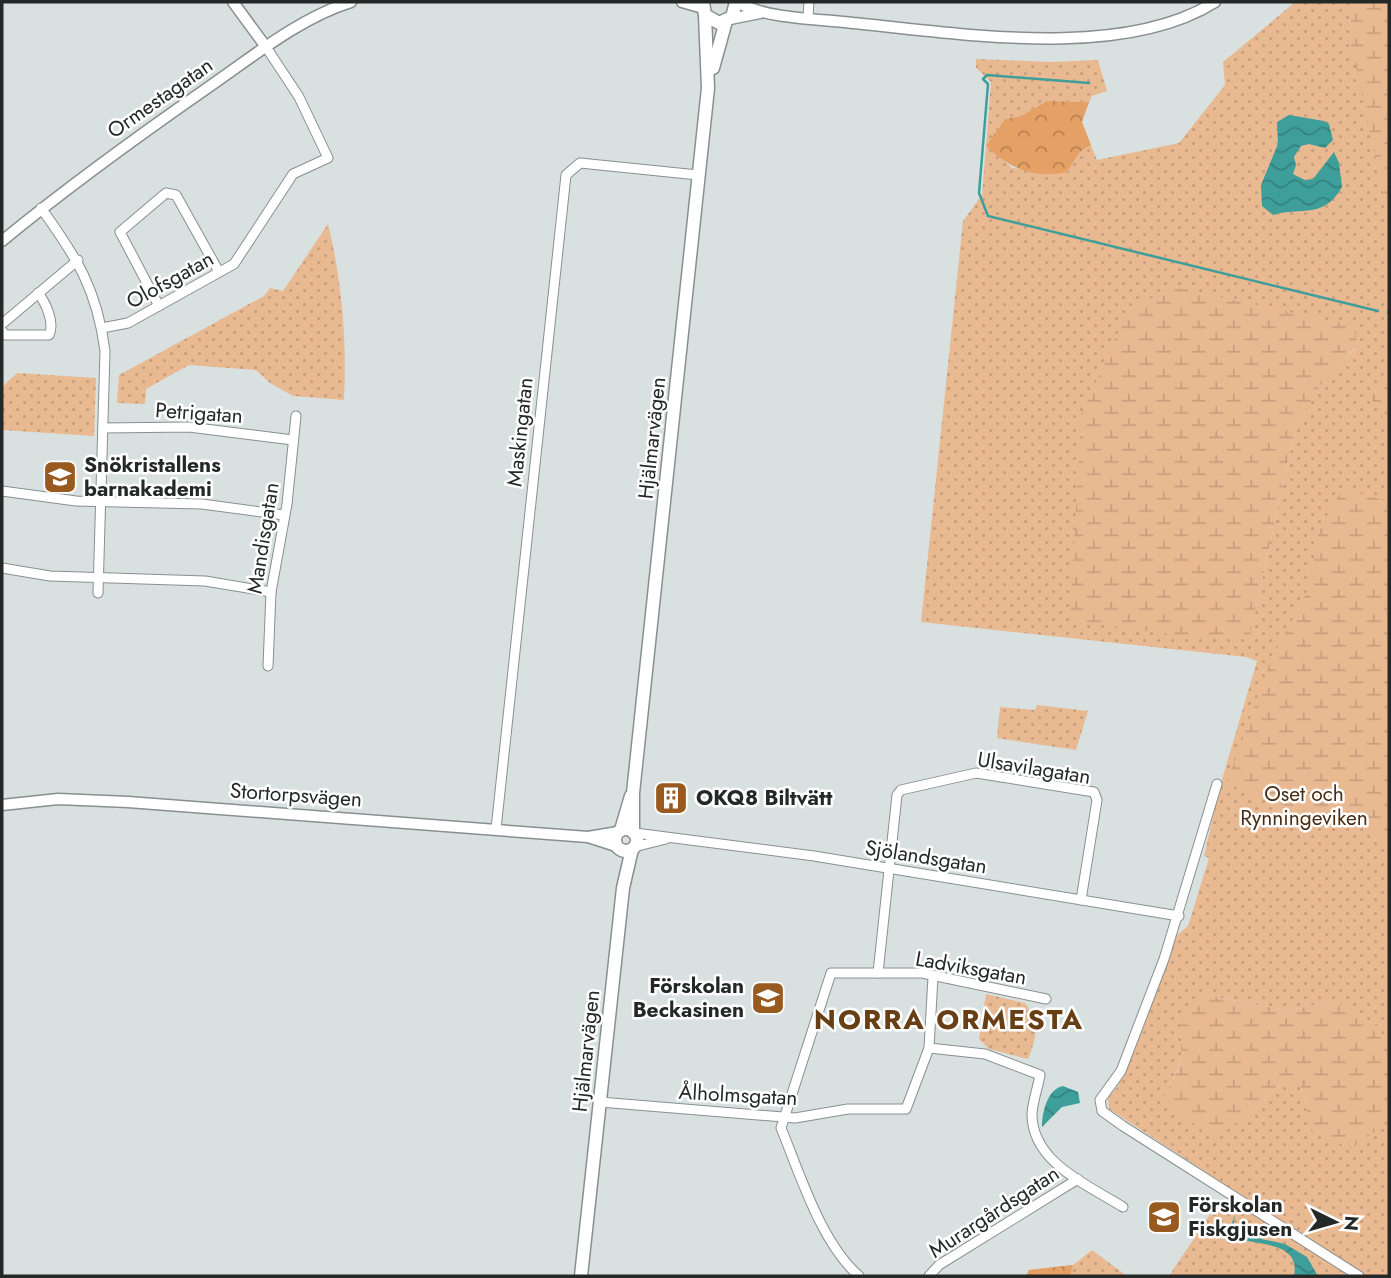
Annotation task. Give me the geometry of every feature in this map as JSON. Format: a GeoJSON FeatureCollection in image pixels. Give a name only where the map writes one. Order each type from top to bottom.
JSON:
{"type":"FeatureCollection","features":[{"type":"Feature","properties":{"kind":"main road","name":"Hjälmarvägen"},"geometry":{"type":"LineString","coordinates":[[708,88],[728,20],[736,11],[737,2]]}},
{"type":"Feature","properties":{"kind":"main road"},"geometry":{"type":"LineString","coordinates":[[704,8],[715,22],[728,20]]}},
{"type":"Feature","properties":{"kind":"main road","name":"Hjälmarvägen"},"geometry":{"type":"LineString","coordinates":[[582,1276],[626,840],[708,88],[704,8]]}},
{"type":"Feature","properties":{"kind":"street"},"geometry":{"type":"LineString","coordinates":[[233,2],[266,47]]}},
{"type":"Feature","properties":{"kind":"street","name":"Ormestagatan"},"geometry":{"type":"LineString","coordinates":[[2,241],[41,208],[266,47],[337,6],[351,2]]}},
{"type":"Feature","properties":{"kind":"street"},"geometry":{"type":"LineString","coordinates":[[682,2],[704,8]]}},
{"type":"Feature","properties":{"kind":"street"},"geometry":{"type":"LineString","coordinates":[[737,2],[762,12],[1015,38],[1095,36],[1160,25],[1186,17],[1215,2]]}},
{"type":"Feature","properties":{"kind":"street"},"geometry":{"type":"LineString","coordinates":[[808,17],[809,2]]}},
{"type":"Feature","properties":{"kind":"street"},"geometry":{"type":"LineString","coordinates":[[728,20],[762,12]]}},
{"type":"Feature","properties":{"kind":"street","name":"Olofsgatan"},"geometry":{"type":"LineString","coordinates":[[102,328],[124,325],[236,261],[293,174],[328,158],[299,97],[266,47]]}},
{"type":"Feature","properties":{"kind":"street","name":"Maskingatan"},"geometry":{"type":"LineString","coordinates":[[496,829],[566,175],[580,163],[698,175]]}},
{"type":"Feature","properties":{"kind":"street"},"geometry":{"type":"LineString","coordinates":[[159,306],[120,232],[166,193],[176,195],[219,272]]}},
{"type":"Feature","properties":{"kind":"street"},"geometry":{"type":"LineString","coordinates":[[41,208],[78,260],[96,300],[102,328],[105,351],[98,593]]}},
{"type":"Feature","properties":{"kind":"street"},"geometry":{"type":"LineString","coordinates":[[2,324],[78,260]]}},
{"type":"Feature","properties":{"kind":"street"},"geometry":{"type":"LineString","coordinates":[[2,331],[5,335],[49,335],[51,326],[44,301],[38,293]]}},
{"type":"Feature","properties":{"kind":"street","name":"Mandisgatan"},"geometry":{"type":"LineString","coordinates":[[268,666],[271,593],[296,416]]}},
{"type":"Feature","properties":{"kind":"street","name":"Petrigatan"},"geometry":{"type":"LineString","coordinates":[[103,428],[188,427],[293,440]]}},
{"type":"Feature","properties":{"kind":"street"},"geometry":{"type":"LineString","coordinates":[[2,491],[46,499],[190,503],[284,515]]}},
{"type":"Feature","properties":{"kind":"street"},"geometry":{"type":"LineString","coordinates":[[2,568],[50,576],[194,580],[271,593]]}},
{"type":"Feature","properties":{"kind":"street","name":"Ulsavilagatan"},"geometry":{"type":"LineString","coordinates":[[889,868],[897,795],[901,790],[976,773],[1086,790],[1094,792],[1097,800],[1081,900]]}},
{"type":"Feature","properties":{"kind":"street"},"geometry":{"type":"LineString","coordinates":[[1217,784],[1179,916],[1121,1071],[1101,1095],[1102,1111],[1359,1276]]}},
{"type":"Feature","properties":{"kind":"street","name":"Stortorpsvägen"},"geometry":{"type":"LineString","coordinates":[[2,805],[91,799],[626,840]]}},
{"type":"Feature","properties":{"kind":"street","name":"Sjölandsgatan"},"geometry":{"type":"LineString","coordinates":[[626,840],[666,839],[756,848],[1179,916]]}},
{"type":"Feature","properties":{"kind":"street"},"geometry":{"type":"LineString","coordinates":[[878,973],[889,868]]}},
{"type":"Feature","properties":{"kind":"street","name":"Ladviksgatan"},"geometry":{"type":"LineString","coordinates":[[783,1117],[831,973],[922,973],[1046,999]]}},
{"type":"Feature","properties":{"kind":"street","name":"Ålholmsgatan"},"geometry":{"type":"LineString","coordinates":[[600,1102],[798,1118],[858,1108],[906,1109],[929,1048],[933,977]]}},
{"type":"Feature","properties":{"kind":"street"},"geometry":{"type":"LineString","coordinates":[[929,1048],[985,1054],[1040,1075],[1032,1113],[1035,1137],[1049,1157],[1123,1207]]}},
{"type":"Feature","properties":{"kind":"street"},"geometry":{"type":"LineString","coordinates":[[783,1117],[781,1128],[818,1217],[848,1265],[859,1276]]}},
{"type":"Feature","properties":{"kind":"street","name":"Murargårdsgatan"},"geometry":{"type":"LineString","coordinates":[[929,1276],[939,1265],[1078,1179]]}},
{"type":"Feature","properties":{"kind":"green space","name":"Oset och Rynningeviken"},"geometry":{"type":"Polygon","coordinates":[[[1292,2],[1389,2],[1389,1276],[1365,1276],[1109,1109],[1108,1098],[1118,1086],[1177,935],[1188,926],[1209,858],[1204,856],[1220,786],[1257,661],[1246,657],[921,622],[963,221],[982,195],[991,82],[976,68],[976,59],[1050,62],[1098,60],[1107,91],[1092,96],[1089,102],[1047,101],[1021,116],[1005,119],[987,145],[1012,168],[1067,172],[1080,152],[1091,145],[1097,160],[1179,143],[1225,85],[1223,62],[1293,4],[1292,2]],[[1174,287],[1250,635],[1295,429],[1324,378],[1356,348],[1174,287]],[[1202,994],[1181,1061],[1163,1100],[1247,1117],[1280,1085],[1300,1085],[1308,1113],[1335,1000],[1289,1011],[1202,994]]]}},
{"type":"Feature","properties":{"kind":"green space"},"geometry":{"type":"Polygon","coordinates":[[[1357,2],[1389,2],[1389,219],[1351,45],[1351,8],[1357,2]]]}},
{"type":"Feature","properties":{"kind":"green space"},"geometry":{"type":"Polygon","coordinates":[[[1047,101],[1089,102],[1082,122],[1091,145],[1080,152],[1067,172],[1044,174],[1023,170],[1004,161],[986,146],[1005,119],[1021,116],[1047,101]]]}},
{"type":"Feature","properties":{"kind":"green space"},"geometry":{"type":"Polygon","coordinates":[[[328,224],[342,311],[344,400],[293,396],[270,383],[256,370],[189,365],[146,389],[145,404],[117,403],[119,375],[264,296],[270,288],[283,291],[328,224]]]}},
{"type":"Feature","properties":{"kind":"green space"},"geometry":{"type":"Polygon","coordinates":[[[1174,287],[1350,325],[1356,334],[1356,347],[1324,379],[1295,429],[1250,635],[1190,637],[1070,620],[1081,415],[1128,310],[1174,287]]]}},
{"type":"Feature","properties":{"kind":"green space"},"geometry":{"type":"Polygon","coordinates":[[[1389,365],[1389,428],[1371,398],[1389,365]]]}},
{"type":"Feature","properties":{"kind":"green space"},"geometry":{"type":"Polygon","coordinates":[[[17,373],[96,378],[94,436],[2,430],[2,387],[17,373]]]}},
{"type":"Feature","properties":{"kind":"green space","name":"Oset och Rynningeviken"},"geometry":{"type":"Polygon","coordinates":[[[1343,488],[1389,502],[1389,851],[1372,832],[1263,799],[1227,783],[1270,662],[1308,590],[1319,529],[1343,488]]]}},
{"type":"Feature","properties":{"kind":"green space"},"geometry":{"type":"Polygon","coordinates":[[[1037,705],[1088,711],[1076,750],[997,738],[1000,707],[1035,710],[1037,705]]]}},
{"type":"Feature","properties":{"kind":"green space"},"geometry":{"type":"Polygon","coordinates":[[[986,994],[1025,1003],[1030,1010],[1036,1030],[1028,1059],[989,1049],[979,1039],[986,994]]]}},
{"type":"Feature","properties":{"kind":"green space"},"geometry":{"type":"Polygon","coordinates":[[[1202,994],[1289,1011],[1335,1000],[1380,1028],[1389,1054],[1389,1123],[1350,1148],[1313,1132],[1300,1085],[1280,1085],[1247,1117],[1211,1137],[1163,1100],[1181,1062],[1182,1011],[1202,994]]]}},
{"type":"Feature","properties":{"kind":"green space"},"geometry":{"type":"Polygon","coordinates":[[[1231,1199],[1353,1276],[1169,1276],[1215,1207],[1222,1212],[1231,1199]]]}},
{"type":"Feature","properties":{"kind":"green space"},"geometry":{"type":"Polygon","coordinates":[[[1092,1250],[1127,1276],[1026,1276],[1029,1270],[1073,1265],[1092,1250]]]}},
{"type":"Feature","properties":{"kind":"green space"},"geometry":{"type":"Polygon","coordinates":[[[1073,1265],[1070,1276],[1026,1276],[1029,1270],[1073,1265]]]}},
{"type":"Feature","properties":{"kind":"water"},"geometry":{"type":"Polygon","coordinates":[[[1289,115],[1324,121],[1329,124],[1333,140],[1325,148],[1309,144],[1301,146],[1294,157],[1296,165],[1293,174],[1305,180],[1313,179],[1334,152],[1339,163],[1342,187],[1335,197],[1320,208],[1273,215],[1262,206],[1261,185],[1278,144],[1277,122],[1289,115]]]}},
{"type":"Feature","properties":{"kind":"water"},"geometry":{"type":"Polygon","coordinates":[[[1063,1086],[1078,1092],[1080,1103],[1062,1107],[1042,1127],[1044,1109],[1049,1097],[1063,1086]]]}},
{"type":"Feature","properties":{"kind":"water"},"geometry":{"type":"Polygon","coordinates":[[[1235,1215],[1233,1229],[1239,1234],[1285,1244],[1307,1257],[1318,1276],[1294,1276],[1294,1264],[1284,1250],[1232,1237],[1229,1230],[1235,1215]]]}},
{"type":"Feature","properties":{"kind":"waterway"},"geometry":{"type":"LineString","coordinates":[[1089,83],[987,75],[983,79],[988,84],[979,193],[988,216],[1378,311]]}},
{"type":"Feature","properties":{"kind":"place","name":"Snökristallens barnakademi"},"geometry":{"type":"Point","coordinates":[60,477]}},
{"type":"Feature","properties":{"kind":"place","name":"OKQ8 Biltvätt"},"geometry":{"type":"Point","coordinates":[671,798]}},
{"type":"Feature","properties":{"kind":"place","name":"Förskolan Beckasinen"},"geometry":{"type":"Point","coordinates":[768,998]}},
{"type":"Feature","properties":{"kind":"place","name":"Förskolan Fiskgjusen"},"geometry":{"type":"Point","coordinates":[1164,1217]}},
{"type":"Feature","properties":{"kind":"district","name":"NORRA ORMESTA"},"geometry":{"type":"Point","coordinates":[949,1019]}}]}
